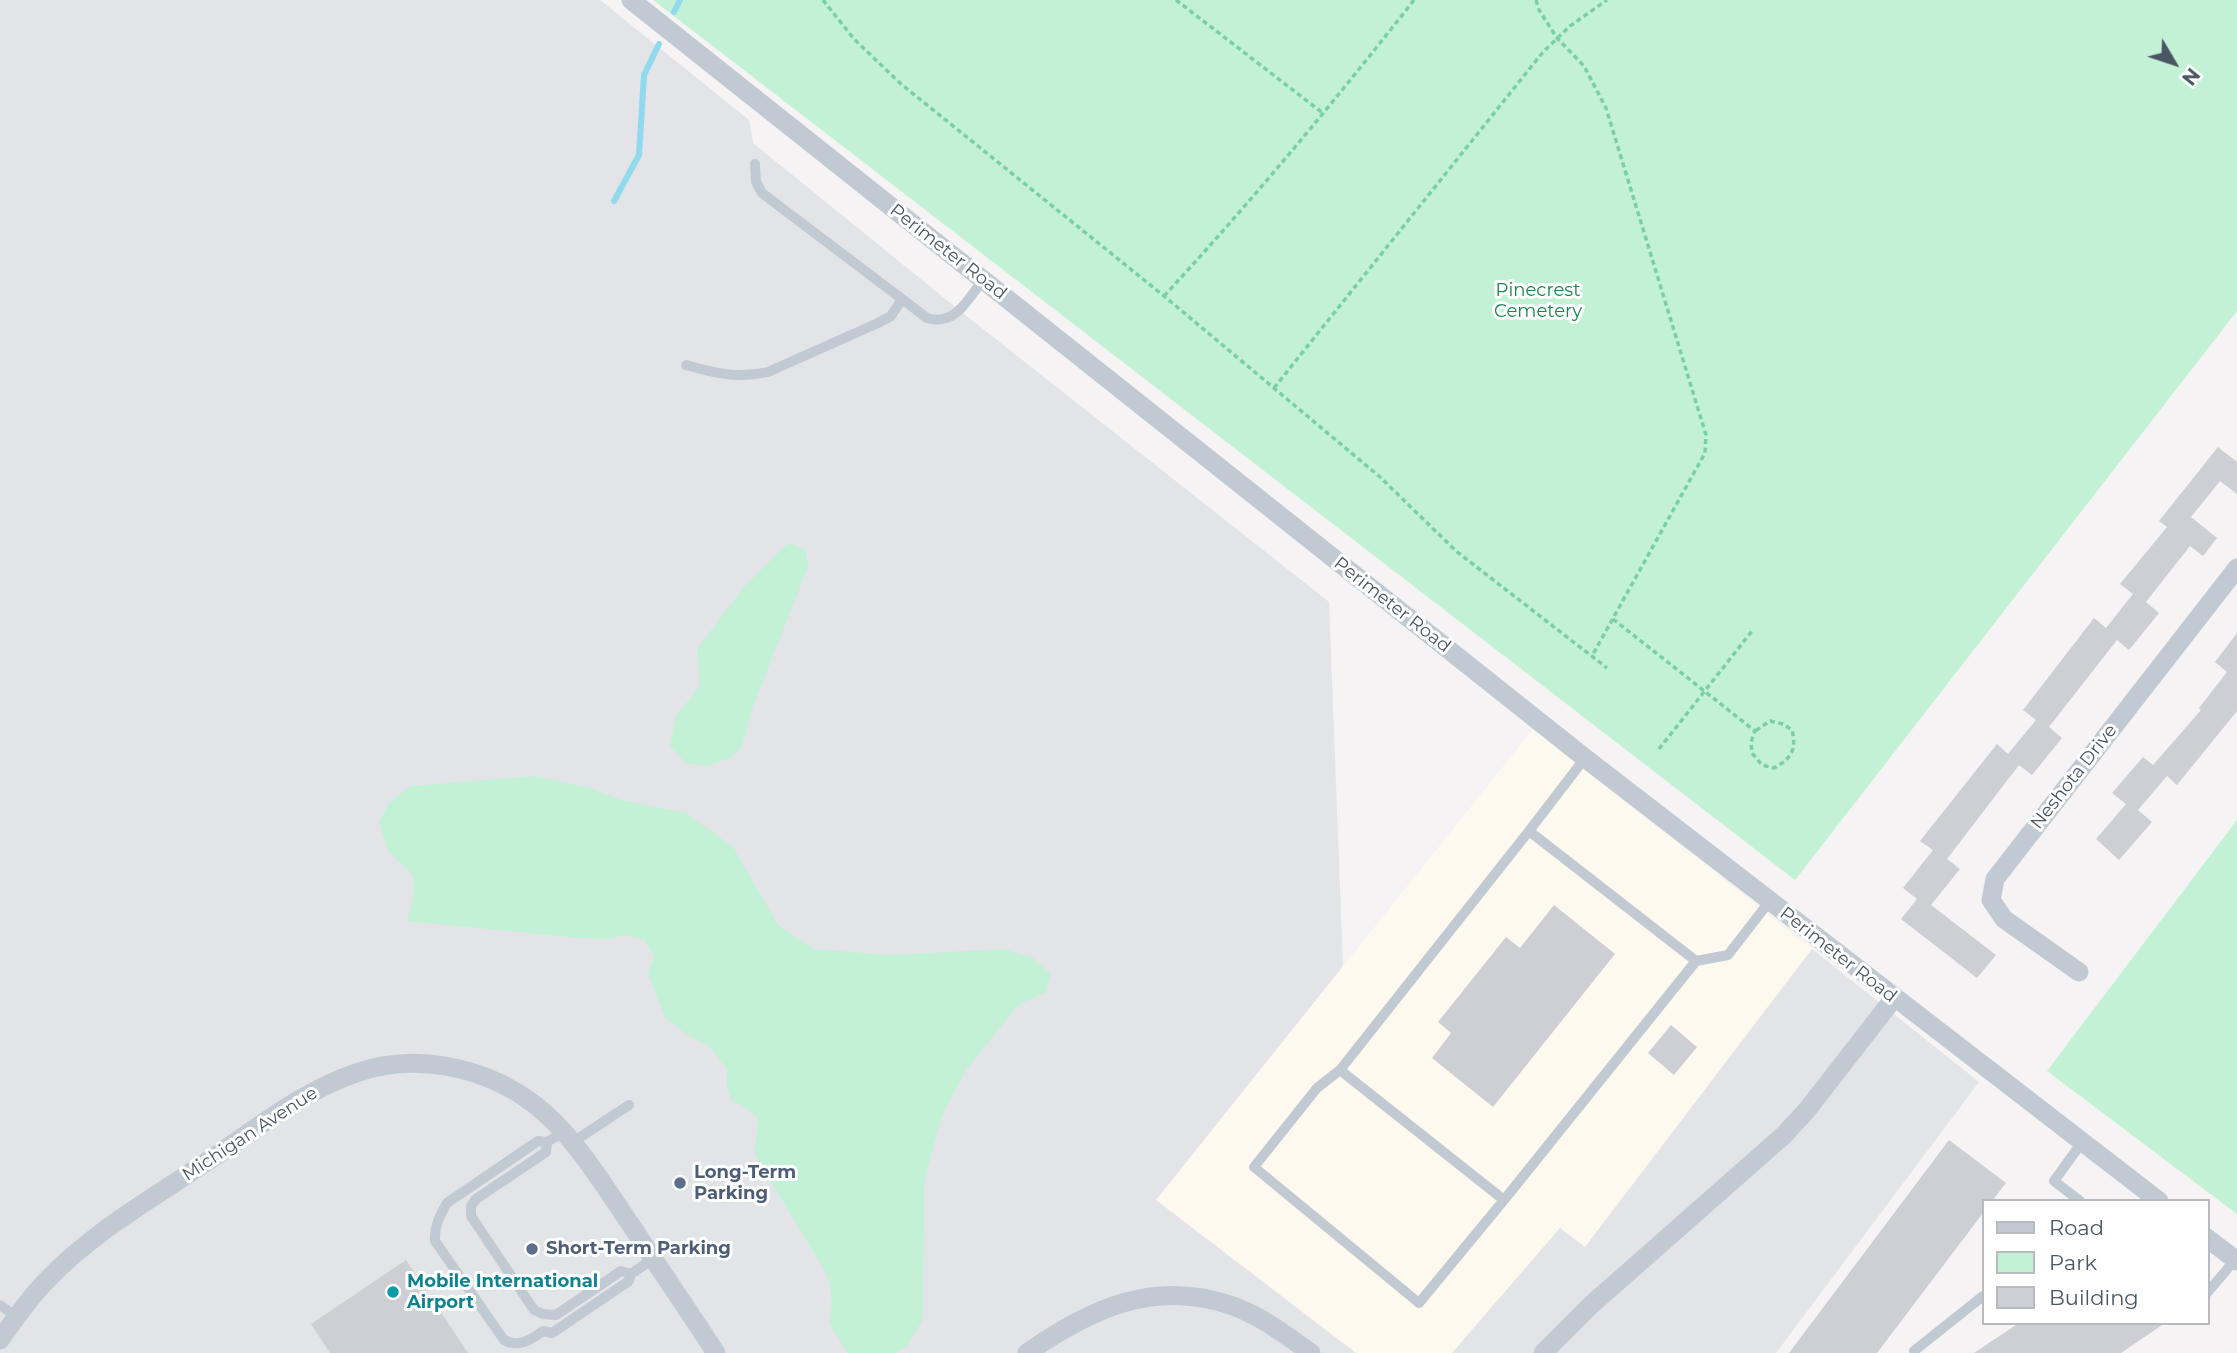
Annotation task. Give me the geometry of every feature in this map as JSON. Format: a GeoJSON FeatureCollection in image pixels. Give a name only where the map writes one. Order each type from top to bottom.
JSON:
{"type":"FeatureCollection","features":[{"type":"Feature","properties":{"kind":"street","name":"Perimeter Road"},"geometry":{"type":"LineString","coordinates":[[631,0],[1585,758],[2156,1199]]}},
{"type":"Feature","properties":{"kind":"street","name":"Neshota Drive"},"geometry":{"type":"LineString","coordinates":[[2079,972],[2004,919],[1991,900],[1995,879],[2237,568]]}},
{"type":"Feature","properties":{"kind":"street"},"geometry":{"type":"LineString","coordinates":[[1543,1353],[1591,1305],[1784,1135],[1807,1111],[1894,998]]}},
{"type":"Feature","properties":{"kind":"street","name":"Michigan Avenue"},"geometry":{"type":"LineString","coordinates":[[0,1340],[46,1281],[115,1224],[309,1094],[359,1072],[385,1065],[411,1063],[461,1069],[494,1080],[520,1093],[547,1114],[569,1137],[716,1353]]}},
{"type":"Feature","properties":{"kind":"street"},"geometry":{"type":"LineString","coordinates":[[2209,1240],[2236,1261]]}},
{"type":"Feature","properties":{"kind":"street"},"geometry":{"type":"LineString","coordinates":[[1027,1353],[1094,1312],[1138,1298],[1172,1296],[1200,1298],[1233,1306],[1261,1320],[1311,1353]]}},
{"type":"Feature","properties":{"kind":"lane"},"geometry":{"type":"LineString","coordinates":[[755,164],[756,183],[762,193],[927,318],[939,321],[951,318],[983,280]]}},
{"type":"Feature","properties":{"kind":"lane"},"geometry":{"type":"LineString","coordinates":[[686,365],[724,375],[750,376],[768,372],[891,316],[902,299]]}},
{"type":"Feature","properties":{"kind":"lane"},"geometry":{"type":"LineString","coordinates":[[1585,758],[1340,1070],[1317,1088],[1254,1167],[1419,1303],[1696,961],[1728,955],[1769,902]]}},
{"type":"Feature","properties":{"kind":"lane"},"geometry":{"type":"LineString","coordinates":[[1529,831],[1696,961]]}},
{"type":"Feature","properties":{"kind":"lane"},"geometry":{"type":"LineString","coordinates":[[1340,1070],[1504,1200]]}},
{"type":"Feature","properties":{"kind":"lane"},"geometry":{"type":"LineString","coordinates":[[629,1105],[569,1137],[547,1143],[538,1140],[447,1203],[434,1231],[435,1241],[504,1340],[512,1344],[526,1342],[543,1331],[552,1333],[629,1281],[631,1274],[653,1259]]}},
{"type":"Feature","properties":{"kind":"lane"},"geometry":{"type":"LineString","coordinates":[[2077,1199],[2054,1181],[2083,1141]]}},
{"type":"Feature","properties":{"kind":"lane"},"geometry":{"type":"LineString","coordinates":[[547,1143],[546,1152],[476,1199],[471,1206],[471,1216],[534,1310],[543,1314],[556,1315],[621,1271],[631,1274]]}},
{"type":"Feature","properties":{"kind":"lane"},"geometry":{"type":"LineString","coordinates":[[2209,1291],[2236,1261]]}},
{"type":"Feature","properties":{"kind":"lane"},"geometry":{"type":"LineString","coordinates":[[1914,1351],[1982,1297]]}},
{"type":"Feature","properties":{"kind":"lane"},"geometry":{"type":"LineString","coordinates":[[0,1305],[17,1317]]}},
{"type":"Feature","properties":{"kind":"path"},"geometry":{"type":"LineString","coordinates":[[1176,0],[1324,114]]}},
{"type":"Feature","properties":{"kind":"path"},"geometry":{"type":"LineString","coordinates":[[1164,296],[1324,114],[1414,0]]}},
{"type":"Feature","properties":{"kind":"path"},"geometry":{"type":"LineString","coordinates":[[1536,0],[1539,10],[1557,38],[1584,66],[1606,108],[1706,435],[1705,453],[1592,656]]}},
{"type":"Feature","properties":{"kind":"path"},"geometry":{"type":"LineString","coordinates":[[1274,388],[1543,52],[1570,26],[1607,0]]}},
{"type":"Feature","properties":{"kind":"path"},"geometry":{"type":"LineString","coordinates":[[825,2],[854,39],[901,84],[1164,296],[1380,477],[1456,551],[1607,668]]}},
{"type":"Feature","properties":{"kind":"path"},"geometry":{"type":"LineString","coordinates":[[1613,619],[1755,731]]}},
{"type":"Feature","properties":{"kind":"path"},"geometry":{"type":"LineString","coordinates":[[1659,749],[1752,631]]}},
{"type":"Feature","properties":{"kind":"path"},"geometry":{"type":"LineString","coordinates":[[1770,721],[1783,724],[1792,730],[1794,752],[1785,762],[1774,768],[1762,765],[1752,753],[1751,742],[1755,731],[1770,721]]}},
{"type":"Feature","properties":{"kind":"shaded area","name":"Mobile International Airport"},"geometry":{"type":"Polygon","coordinates":[[[0,0],[600,0],[749,120],[753,143],[959,310],[1329,602],[1343,966],[1156,1200],[1356,1353],[0,1353],[0,0]]]}},
{"type":"Feature","properties":{"kind":"shaded area"},"geometry":{"type":"Polygon","coordinates":[[[1533,729],[1812,949],[1585,1247],[1560,1228],[1452,1353],[1356,1353],[1156,1200],[1533,729]]]}},
{"type":"Feature","properties":{"kind":"shaded area"},"geometry":{"type":"Polygon","coordinates":[[[1812,949],[1979,1082],[1776,1353],[1452,1353],[1560,1228],[1585,1247],[1812,949]]]}},
{"type":"Feature","properties":{"kind":"green space","name":"Pinecrest Cemetery"},"geometry":{"type":"Polygon","coordinates":[[[653,0],[2237,0],[2237,311],[1795,880],[653,0]]]}},
{"type":"Feature","properties":{"kind":"green space"},"geometry":{"type":"Polygon","coordinates":[[[788,543],[806,550],[808,567],[753,706],[742,745],[731,758],[706,766],[686,763],[670,746],[676,716],[700,686],[697,649],[744,587],[788,543]]]}},
{"type":"Feature","properties":{"kind":"green space"},"geometry":{"type":"Polygon","coordinates":[[[535,776],[590,788],[621,800],[686,813],[733,847],[778,925],[814,949],[889,955],[1004,949],[1033,958],[1051,974],[1046,992],[1018,1005],[966,1070],[941,1118],[924,1182],[923,1319],[906,1347],[895,1353],[849,1353],[846,1350],[829,1323],[832,1297],[826,1273],[755,1155],[758,1117],[732,1102],[727,1086],[727,1069],[709,1046],[686,1034],[665,1017],[648,974],[654,957],[645,940],[626,935],[609,939],[580,938],[407,921],[413,898],[413,875],[388,851],[379,822],[390,802],[411,786],[535,776]]]}},
{"type":"Feature","properties":{"kind":"green space"},"geometry":{"type":"Polygon","coordinates":[[[2237,820],[2237,1214],[2047,1071],[2237,820]]]}},
{"type":"Feature","properties":{"kind":"building"},"geometry":{"type":"Polygon","coordinates":[[[2218,447],[2237,462],[2237,494],[2220,481],[2191,517],[2217,538],[2203,556],[2190,546],[2146,602],[2159,613],[2129,650],[2117,640],[2049,727],[2062,738],[2032,775],[2019,765],[1947,859],[1960,869],[1931,905],[1996,955],[1977,978],[1901,919],[1917,899],[1903,888],[1933,850],[1920,841],[1997,744],[2008,754],[2036,720],[2023,710],[2094,618],[2106,628],[2133,594],[2120,584],[2167,527],[2159,521],[2218,447]]]}},
{"type":"Feature","properties":{"kind":"building"},"geometry":{"type":"Polygon","coordinates":[[[2237,633],[2237,711],[2177,785],[2167,776],[2138,810],[2152,822],[2119,860],[2096,839],[2126,804],[2112,793],[2143,757],[2153,765],[2201,710],[2199,708],[2227,672],[2215,662],[2237,633]]]}},
{"type":"Feature","properties":{"kind":"building"},"geometry":{"type":"Polygon","coordinates":[[[1554,905],[1615,954],[1493,1107],[1432,1058],[1451,1033],[1438,1022],[1506,937],[1520,948],[1554,905]]]}},
{"type":"Feature","properties":{"kind":"building"},"geometry":{"type":"Polygon","coordinates":[[[1671,1025],[1697,1047],[1674,1075],[1648,1053],[1671,1025]]]}},
{"type":"Feature","properties":{"kind":"building"},"geometry":{"type":"Polygon","coordinates":[[[1949,1140],[2006,1183],[1994,1199],[1982,1199],[1982,1214],[1877,1353],[1789,1353],[1949,1140]]]}},
{"type":"Feature","properties":{"kind":"building","name":"Mobile International Airport"},"geometry":{"type":"Polygon","coordinates":[[[406,1260],[468,1353],[330,1353],[311,1324],[406,1260]]]}},
{"type":"Feature","properties":{"kind":"building"},"geometry":{"type":"Polygon","coordinates":[[[2016,1325],[2162,1325],[2121,1353],[1974,1353],[2016,1325]]]}},
{"type":"Feature","properties":{"kind":"waterway"},"geometry":{"type":"LineString","coordinates":[[674,12],[680,0]]}},
{"type":"Feature","properties":{"kind":"waterway"},"geometry":{"type":"LineString","coordinates":[[614,201],[639,155],[644,75],[659,44]]}},
{"type":"Feature","properties":{"kind":"place","name":"Long-Term Parking"},"geometry":{"type":"Point","coordinates":[680,1183]}},
{"type":"Feature","properties":{"kind":"place","name":"Short-Term Parking"},"geometry":{"type":"Point","coordinates":[532,1249]}},
{"type":"Feature","properties":{"kind":"place","name":"Mobile International Airport"},"geometry":{"type":"Point","coordinates":[393,1292]}}]}
